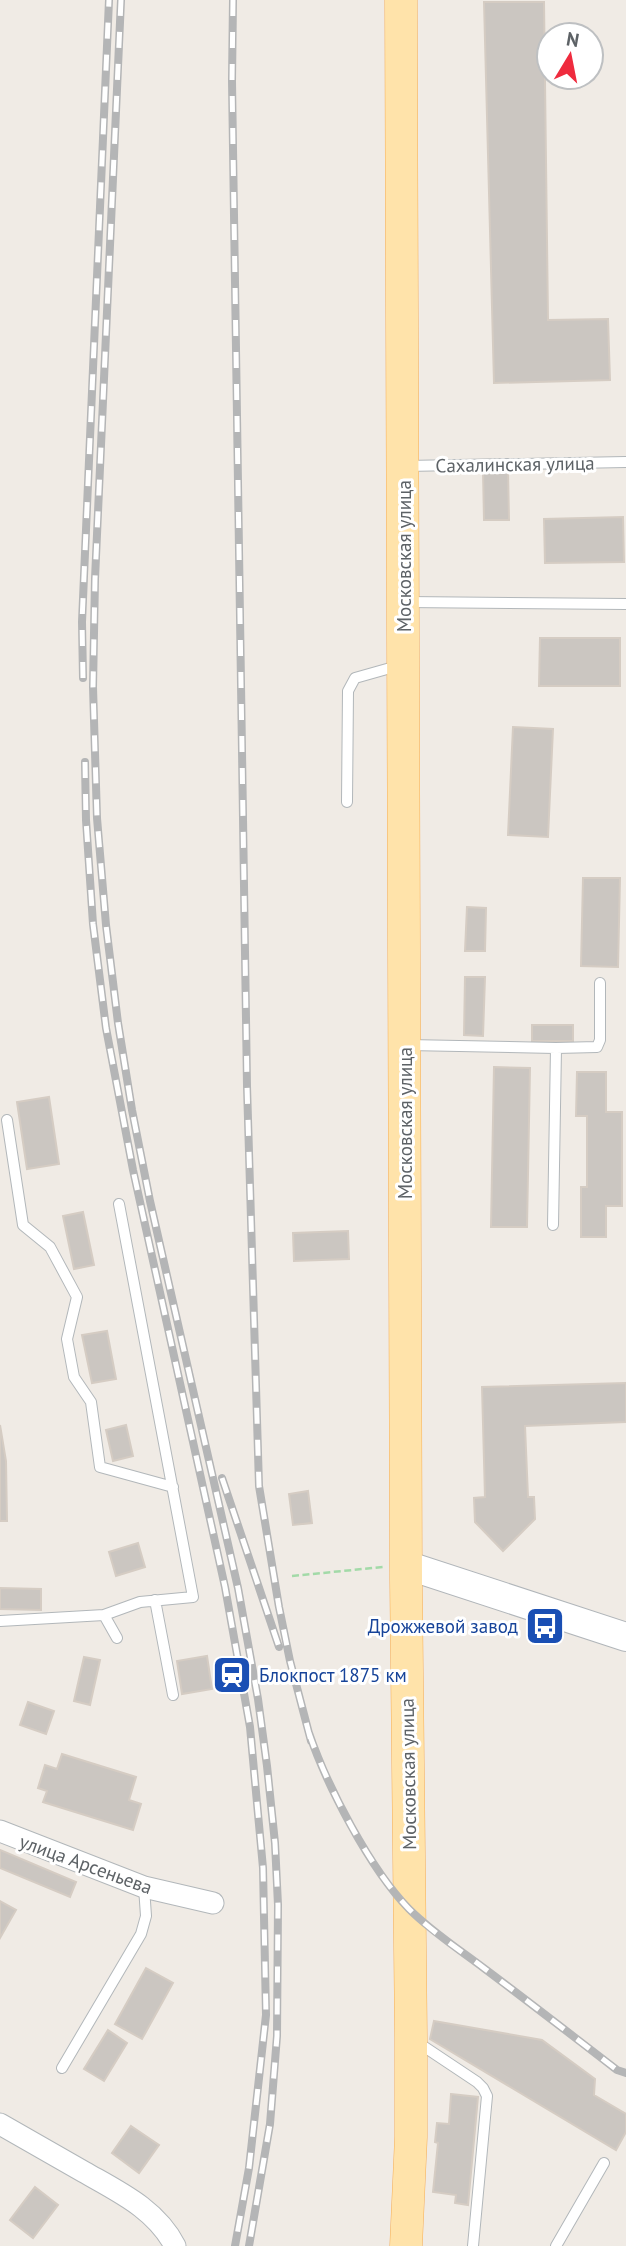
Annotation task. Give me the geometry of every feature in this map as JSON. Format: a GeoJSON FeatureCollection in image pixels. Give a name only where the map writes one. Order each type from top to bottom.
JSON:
{"type":"FeatureCollection","features":[{"type":"Feature","properties":{"kind":"main road","name":"Московская улица"},"geometry":{"type":"LineString","coordinates":[[401,0],[406,1565],[411,2038],[411,2137],[406,2246]]}},
{"type":"Feature","properties":{"kind":"main road"},"geometry":{"type":"LineString","coordinates":[[406,1565],[626,1637]]}},
{"type":"Feature","properties":{"kind":"street","name":"улица Арсеньева"},"geometry":{"type":"LineString","coordinates":[[0,1832],[144,1887],[213,1903]]}},
{"type":"Feature","properties":{"kind":"street"},"geometry":{"type":"LineString","coordinates":[[0,2124],[135,2202],[158,2222],[175,2246]]}},
{"type":"Feature","properties":{"kind":"lane","name":"Сахалинская улица"},"geometry":{"type":"LineString","coordinates":[[403,466],[626,462]]}},
{"type":"Feature","properties":{"kind":"lane"},"geometry":{"type":"LineString","coordinates":[[404,602],[626,604]]}},
{"type":"Feature","properties":{"kind":"lane"},"geometry":{"type":"LineString","coordinates":[[347,802],[348,691],[351,682],[355,678],[404,664]]}},
{"type":"Feature","properties":{"kind":"lane"},"geometry":{"type":"LineString","coordinates":[[405,1045],[597,1048],[600,1040],[600,983]]}},
{"type":"Feature","properties":{"kind":"lane"},"geometry":{"type":"LineString","coordinates":[[553,1225],[556,1048]]}},
{"type":"Feature","properties":{"kind":"lane"},"geometry":{"type":"LineString","coordinates":[[7,1120],[23,1225],[50,1247],[77,1297],[67,1339],[74,1377],[91,1402],[100,1467],[173,1487]]}},
{"type":"Feature","properties":{"kind":"lane"},"geometry":{"type":"LineString","coordinates":[[0,1621],[104,1615],[140,1602],[193,1597],[119,1204]]}},
{"type":"Feature","properties":{"kind":"lane"},"geometry":{"type":"LineString","coordinates":[[155,1601],[173,1695]]}},
{"type":"Feature","properties":{"kind":"lane"},"geometry":{"type":"LineString","coordinates":[[104,1615],[117,1638]]}},
{"type":"Feature","properties":{"kind":"lane"},"geometry":{"type":"LineString","coordinates":[[62,2068],[141,1934],[146,1916],[144,1887]]}},
{"type":"Feature","properties":{"kind":"lane"},"geometry":{"type":"LineString","coordinates":[[411,2038],[477,2082],[484,2088],[487,2096],[473,2246]]}},
{"type":"Feature","properties":{"kind":"lane"},"geometry":{"type":"LineString","coordinates":[[556,2246],[604,2163]]}},
{"type":"Feature","properties":{"kind":"path"},"geometry":{"type":"LineString","coordinates":[[292,1576],[406,1565]]}},
{"type":"Feature","properties":{"kind":"building"},"geometry":{"type":"Polygon","coordinates":[[[484,2],[544,2],[544,21],[535,21],[535,91],[545,91],[548,320],[608,319],[610,380],[494,383],[484,2]]]}},
{"type":"Feature","properties":{"kind":"building"},"geometry":{"type":"Polygon","coordinates":[[[508,470],[509,520],[484,520],[483,471],[508,470]]]}},
{"type":"Feature","properties":{"kind":"building"},"geometry":{"type":"Polygon","coordinates":[[[623,517],[624,562],[545,563],[544,519],[623,517]]]}},
{"type":"Feature","properties":{"kind":"building"},"geometry":{"type":"Polygon","coordinates":[[[540,638],[620,638],[620,686],[539,686],[540,638]]]}},
{"type":"Feature","properties":{"kind":"building"},"geometry":{"type":"Polygon","coordinates":[[[513,727],[553,729],[548,837],[508,835],[513,727]]]}},
{"type":"Feature","properties":{"kind":"building"},"geometry":{"type":"Polygon","coordinates":[[[583,878],[620,878],[618,967],[581,966],[583,878]]]}},
{"type":"Feature","properties":{"kind":"building"},"geometry":{"type":"Polygon","coordinates":[[[467,907],[486,908],[485,951],[465,951],[467,907]]]}},
{"type":"Feature","properties":{"kind":"building"},"geometry":{"type":"Polygon","coordinates":[[[465,977],[485,977],[483,1036],[464,1035],[465,977]]]}},
{"type":"Feature","properties":{"kind":"building"},"geometry":{"type":"Polygon","coordinates":[[[532,1025],[573,1025],[573,1041],[532,1041],[532,1025]]]}},
{"type":"Feature","properties":{"kind":"building"},"geometry":{"type":"Polygon","coordinates":[[[494,1067],[530,1068],[527,1227],[491,1227],[494,1067]]]}},
{"type":"Feature","properties":{"kind":"building"},"geometry":{"type":"Polygon","coordinates":[[[577,1072],[606,1072],[606,1112],[622,1112],[622,1206],[606,1206],[606,1237],[581,1237],[581,1187],[587,1187],[587,1116],[576,1116],[577,1072]]]}},
{"type":"Feature","properties":{"kind":"building"},"geometry":{"type":"Polygon","coordinates":[[[49,1097],[59,1164],[27,1169],[17,1102],[49,1097]]]}},
{"type":"Feature","properties":{"kind":"building"},"geometry":{"type":"Polygon","coordinates":[[[83,1212],[94,1265],[74,1269],[63,1216],[83,1212]]]}},
{"type":"Feature","properties":{"kind":"building"},"geometry":{"type":"Polygon","coordinates":[[[348,1231],[349,1259],[294,1261],[293,1233],[348,1231]]]}},
{"type":"Feature","properties":{"kind":"building"},"geometry":{"type":"Polygon","coordinates":[[[107,1331],[116,1379],[92,1383],[82,1335],[107,1331]]]}},
{"type":"Feature","properties":{"kind":"building"},"geometry":{"type":"Polygon","coordinates":[[[626,1383],[626,1422],[525,1426],[528,1497],[534,1497],[535,1519],[503,1551],[475,1522],[474,1498],[485,1497],[482,1387],[626,1383]]]}},
{"type":"Feature","properties":{"kind":"building"},"geometry":{"type":"Polygon","coordinates":[[[0,1425],[6,1461],[7,1521],[0,1521],[0,1425]]]}},
{"type":"Feature","properties":{"kind":"building"},"geometry":{"type":"Polygon","coordinates":[[[126,1425],[133,1456],[113,1461],[106,1430],[126,1425]]]}},
{"type":"Feature","properties":{"kind":"building"},"geometry":{"type":"Polygon","coordinates":[[[308,1491],[312,1523],[293,1525],[289,1494],[308,1491]]]}},
{"type":"Feature","properties":{"kind":"building"},"geometry":{"type":"Polygon","coordinates":[[[138,1543],[145,1567],[116,1576],[109,1552],[138,1543]]]}},
{"type":"Feature","properties":{"kind":"building"},"geometry":{"type":"Polygon","coordinates":[[[0,1588],[41,1589],[41,1610],[0,1609],[0,1588]]]}},
{"type":"Feature","properties":{"kind":"building"},"geometry":{"type":"Polygon","coordinates":[[[207,1656],[212,1689],[182,1694],[177,1661],[207,1656]]]}},
{"type":"Feature","properties":{"kind":"building"},"geometry":{"type":"Polygon","coordinates":[[[84,1657],[100,1660],[90,1705],[74,1701],[84,1657]]]}},
{"type":"Feature","properties":{"kind":"building"},"geometry":{"type":"Polygon","coordinates":[[[28,1702],[54,1711],[46,1734],[20,1725],[28,1702]]]}},
{"type":"Feature","properties":{"kind":"building"},"geometry":{"type":"Polygon","coordinates":[[[62,1754],[136,1777],[129,1800],[141,1804],[133,1830],[43,1802],[47,1791],[38,1788],[45,1765],[57,1769],[62,1754]]]}},
{"type":"Feature","properties":{"kind":"building"},"geometry":{"type":"Polygon","coordinates":[[[0,1850],[76,1882],[70,1897],[0,1868],[0,1850]]]}},
{"type":"Feature","properties":{"kind":"building"},"geometry":{"type":"Polygon","coordinates":[[[0,1901],[16,1910],[0,1938],[0,1901]]]}},
{"type":"Feature","properties":{"kind":"building"},"geometry":{"type":"Polygon","coordinates":[[[146,1968],[173,1983],[142,2039],[115,2024],[146,1968]]]}},
{"type":"Feature","properties":{"kind":"building"},"geometry":{"type":"Polygon","coordinates":[[[434,2021],[542,2040],[595,2079],[594,2095],[626,2114],[626,2132],[616,2150],[430,2039],[434,2021]]]}},
{"type":"Feature","properties":{"kind":"building"},"geometry":{"type":"Polygon","coordinates":[[[108,2030],[127,2043],[104,2081],[84,2069],[108,2030]]]}},
{"type":"Feature","properties":{"kind":"building"},"geometry":{"type":"Polygon","coordinates":[[[451,2094],[478,2097],[468,2205],[455,2203],[456,2195],[433,2192],[438,2143],[435,2142],[437,2123],[449,2124],[451,2094]]]}},
{"type":"Feature","properties":{"kind":"building"},"geometry":{"type":"Polygon","coordinates":[[[131,2126],[159,2145],[139,2173],[112,2153],[131,2126]]]}},
{"type":"Feature","properties":{"kind":"building"},"geometry":{"type":"Polygon","coordinates":[[[35,2187],[58,2205],[33,2238],[10,2220],[35,2187]]]}},
{"type":"Feature","properties":{"kind":"railway"},"geometry":{"type":"LineString","coordinates":[[83,678],[82,622],[109,0]]}},
{"type":"Feature","properties":{"kind":"railway"},"geometry":{"type":"LineString","coordinates":[[121,0],[95,579],[93,687],[97,818],[106,925],[132,1110],[150,1201],[238,1588],[267,1766],[278,1905],[277,2036],[270,2124],[249,2246]]}},
{"type":"Feature","properties":{"kind":"railway"},"geometry":{"type":"LineString","coordinates":[[233,0],[247,1086],[259,1486],[290,1661],[311,1741]]}},
{"type":"Feature","properties":{"kind":"railway"},"geometry":{"type":"LineString","coordinates":[[85,762],[93,924],[106,1028],[133,1170],[225,1587],[250,1727],[263,1868],[266,2015],[249,2168],[235,2246]]}},
{"type":"Feature","properties":{"kind":"railway"},"geometry":{"type":"LineString","coordinates":[[222,1478],[279,1647]]}},
{"type":"Feature","properties":{"kind":"railway"},"geometry":{"type":"LineString","coordinates":[[309,1733],[351,1826],[379,1872],[409,1909],[617,2070],[626,2073]]}},
{"type":"Feature","properties":{"kind":"place","name":"Дрожжевой завод"},"geometry":{"type":"Point","coordinates":[545,1626]}},
{"type":"Feature","properties":{"kind":"place","name":"Блокпост 1875 км"},"geometry":{"type":"Point","coordinates":[232,1675]}}]}
